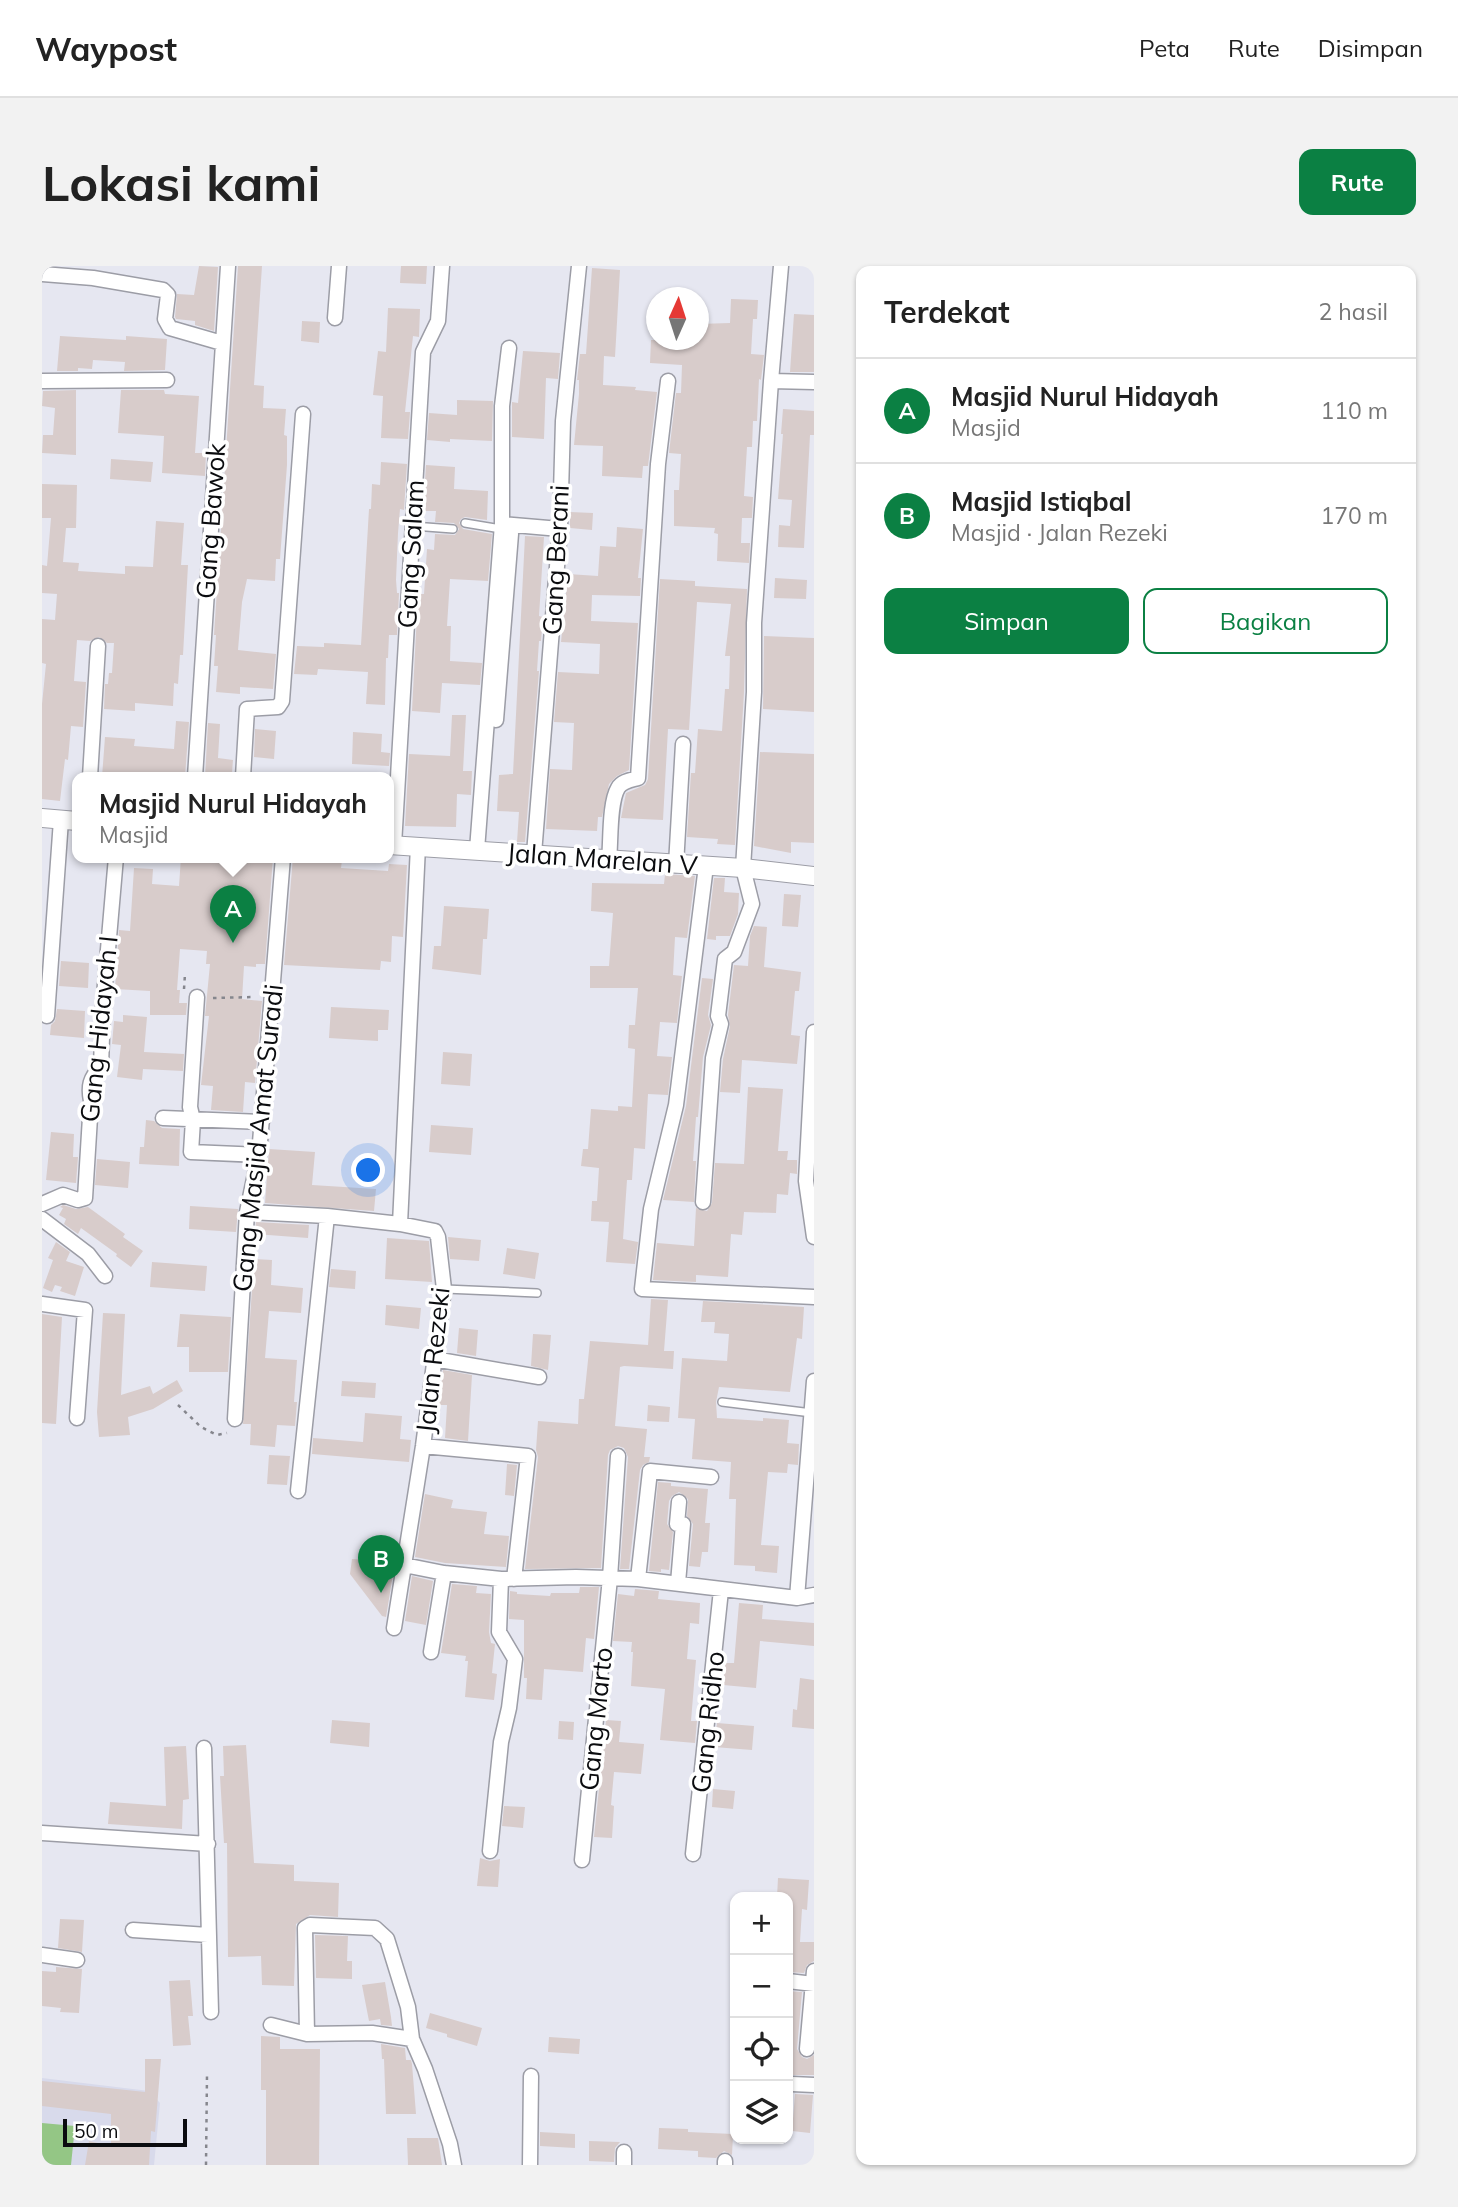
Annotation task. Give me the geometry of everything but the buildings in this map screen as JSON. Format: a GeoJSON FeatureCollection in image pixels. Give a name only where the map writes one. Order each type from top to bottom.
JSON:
{"type":"FeatureCollection","features":[{"type":"Feature","properties":{"kind":"street","name":"Gang Bawok"},"geometry":{"type":"LineString","coordinates":[[195,772],[228,266]]}},
{"type":"Feature","properties":{"kind":"street"},"geometry":{"type":"LineString","coordinates":[[335,318],[339,266]]}},
{"type":"Feature","properties":{"kind":"street","name":"Gang Salam"},"geometry":{"type":"LineString","coordinates":[[394,799],[423,352],[438,321],[442,266]]}},
{"type":"Feature","properties":{"kind":"street","name":"Gang Berani"},"geometry":{"type":"LineString","coordinates":[[534,855],[560,529],[563,421],[579,266]]}},
{"type":"Feature","properties":{"kind":"street"},"geometry":{"type":"LineString","coordinates":[[704,1202],[713,1058],[721,1024],[718,1016],[724,959],[734,952],[752,904],[743,868],[754,692],[755,609],[781,266]]}},
{"type":"Feature","properties":{"kind":"street"},"geometry":{"type":"LineString","coordinates":[[42,274],[93,278],[163,290],[168,295],[165,319],[170,328],[222,343]]}},
{"type":"Feature","properties":{"kind":"street"},"geometry":{"type":"LineString","coordinates":[[482,850],[505,529],[502,406],[509,348]]}},
{"type":"Feature","properties":{"kind":"street"},"geometry":{"type":"LineString","coordinates":[[42,381],[167,380]]}},
{"type":"Feature","properties":{"kind":"street"},"geometry":{"type":"LineString","coordinates":[[609,860],[613,804],[618,787],[638,778],[658,464],[668,381]]}},
{"type":"Feature","properties":{"kind":"street"},"geometry":{"type":"LineString","coordinates":[[771,381],[814,383]]}},
{"type":"Feature","properties":{"kind":"street"},"geometry":{"type":"LineString","coordinates":[[243,772],[247,709],[278,707],[282,701],[303,414]]}},
{"type":"Feature","properties":{"kind":"street"},"geometry":{"type":"LineString","coordinates":[[505,529],[560,529]]}},
{"type":"Feature","properties":{"kind":"street"},"geometry":{"type":"LineString","coordinates":[[90,772],[98,646]]}},
{"type":"Feature","properties":{"kind":"street"},"geometry":{"type":"LineString","coordinates":[[676,865],[682,744]]}},
{"type":"Feature","properties":{"kind":"street"},"geometry":{"type":"LineString","coordinates":[[42,818],[69,820],[47,1016]]}},
{"type":"Feature","properties":{"kind":"street","name":"Jalan Marelan V"},"geometry":{"type":"LineString","coordinates":[[394,845],[743,868],[814,876]]}},
{"type":"Feature","properties":{"kind":"street"},"geometry":{"type":"LineString","coordinates":[[247,1212],[327,1216],[400,1224],[418,846]]}},
{"type":"Feature","properties":{"kind":"street","name":"Gang Hidayah I"},"geometry":{"type":"LineString","coordinates":[[43,1209],[63,1195],[78,1200],[85,1198],[90,1101],[88,1088],[92,1076],[101,1068],[116,863]]}},
{"type":"Feature","properties":{"kind":"street","name":"Gang Masjid Amat Suradi"},"geometry":{"type":"LineString","coordinates":[[236,1419],[247,1212],[259,1155],[283,863]]}},
{"type":"Feature","properties":{"kind":"street"},"geometry":{"type":"LineString","coordinates":[[706,866],[676,1105],[651,1209],[642,1289],[814,1297]]}},
{"type":"Feature","properties":{"kind":"street"},"geometry":{"type":"LineString","coordinates":[[197,997],[190,1107],[194,1120],[191,1152],[259,1155]]}},
{"type":"Feature","properties":{"kind":"street"},"geometry":{"type":"LineString","coordinates":[[814,1031],[806,1181],[814,1237]]}},
{"type":"Feature","properties":{"kind":"street"},"geometry":{"type":"LineString","coordinates":[[163,1118],[262,1122]]}},
{"type":"Feature","properties":{"kind":"street"},"geometry":{"type":"LineString","coordinates":[[43,1209],[106,1276]]}},
{"type":"Feature","properties":{"kind":"street"},"geometry":{"type":"LineString","coordinates":[[298,1491],[327,1216]]}},
{"type":"Feature","properties":{"kind":"street","name":"Jalan Rezeki"},"geometry":{"type":"LineString","coordinates":[[394,1628],[423,1446],[444,1289],[435,1231],[400,1224]]}},
{"type":"Feature","properties":{"kind":"street"},"geometry":{"type":"LineString","coordinates":[[42,1304],[85,1310],[77,1418]]}},
{"type":"Feature","properties":{"kind":"street"},"geometry":{"type":"LineString","coordinates":[[433,1359],[539,1377]]}},
{"type":"Feature","properties":{"kind":"street"},"geometry":{"type":"LineString","coordinates":[[797,1598],[814,1381]]}},
{"type":"Feature","properties":{"kind":"street"},"geometry":{"type":"LineString","coordinates":[[423,1446],[528,1455],[499,1632],[515,1659],[509,1708],[501,1742],[489,1851]]}},
{"type":"Feature","properties":{"kind":"street","name":"Gang Marto"},"geometry":{"type":"LineString","coordinates":[[582,1860],[610,1578],[618,1456]]}},
{"type":"Feature","properties":{"kind":"street"},"geometry":{"type":"LineString","coordinates":[[638,1579],[650,1471],[711,1477]]}},
{"type":"Feature","properties":{"kind":"street"},"geometry":{"type":"LineString","coordinates":[[678,1583],[683,1524],[677,1524],[679,1502]]}},
{"type":"Feature","properties":{"kind":"street"},"geometry":{"type":"LineString","coordinates":[[404,1566],[508,1579],[638,1579],[797,1598],[814,1594]]}},
{"type":"Feature","properties":{"kind":"street"},"geometry":{"type":"LineString","coordinates":[[431,1652],[444,1573]]}},
{"type":"Feature","properties":{"kind":"street","name":"Gang Ridho"},"geometry":{"type":"LineString","coordinates":[[694,1854],[720,1590]]}},
{"type":"Feature","properties":{"kind":"street"},"geometry":{"type":"LineString","coordinates":[[204,1748],[211,2012]]}},
{"type":"Feature","properties":{"kind":"street"},"geometry":{"type":"LineString","coordinates":[[42,1833],[208,1844]]}},
{"type":"Feature","properties":{"kind":"street"},"geometry":{"type":"LineString","coordinates":[[307,2034],[305,1928],[310,1924],[375,1928],[387,1939],[408,2007],[412,2039],[430,2082],[454,2165]]}},
{"type":"Feature","properties":{"kind":"street"},"geometry":{"type":"LineString","coordinates":[[133,1930],[208,1936]]}},
{"type":"Feature","properties":{"kind":"street"},"geometry":{"type":"LineString","coordinates":[[42,1955],[77,1960]]}},
{"type":"Feature","properties":{"kind":"street"},"geometry":{"type":"LineString","coordinates":[[793,1981],[814,1979],[807,2049]]}},
{"type":"Feature","properties":{"kind":"street"},"geometry":{"type":"LineString","coordinates":[[271,2025],[307,2034],[372,2033],[412,2039]]}},
{"type":"Feature","properties":{"kind":"street"},"geometry":{"type":"LineString","coordinates":[[530,2165],[531,2076]]}},
{"type":"Feature","properties":{"kind":"street"},"geometry":{"type":"LineString","coordinates":[[793,2084],[814,2085]]}},
{"type":"Feature","properties":{"kind":"lane"},"geometry":{"type":"LineString","coordinates":[[465,523],[505,529]]}},
{"type":"Feature","properties":{"kind":"lane"},"geometry":{"type":"LineString","coordinates":[[412,526],[453,529]]}},
{"type":"Feature","properties":{"kind":"lane"},"geometry":{"type":"LineString","coordinates":[[444,1289],[537,1293]]}},
{"type":"Feature","properties":{"kind":"lane"},"geometry":{"type":"LineString","coordinates":[[722,1402],[813,1413]]}},
{"type":"Feature","properties":{"kind":"path"},"geometry":{"type":"LineString","coordinates":[[185,974],[184,997],[272,998]]}},
{"type":"Feature","properties":{"kind":"path"},"geometry":{"type":"LineString","coordinates":[[178,1405],[201,1427],[217,1435]]}},
{"type":"Feature","properties":{"kind":"path"},"geometry":{"type":"LineString","coordinates":[[206,2165],[207,2075]]}},
{"type":"Feature","properties":{"kind":"shaded area"},"geometry":{"type":"Polygon","coordinates":[[[42,2078],[149,2091],[160,2103],[154,2165],[42,2165],[42,2078]]]}},
{"type":"Feature","properties":{"kind":"green space"},"geometry":{"type":"Polygon","coordinates":[[[42,2123],[75,2126],[71,2165],[42,2165],[42,2123]]]}},
{"type":"Feature","properties":{"kind":"place","name":"Masjid Nurul Hidayah"},"geometry":{"type":"Point","coordinates":[233,943]}},
{"type":"Feature","properties":{"kind":"place","name":"Masjid Istiqbal"},"geometry":{"type":"Point","coordinates":[381,1593]}}]}
